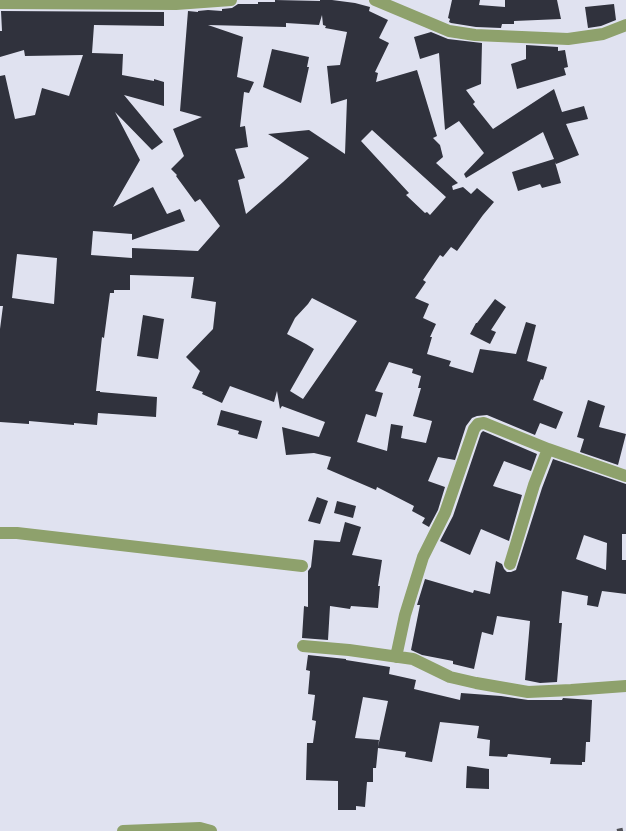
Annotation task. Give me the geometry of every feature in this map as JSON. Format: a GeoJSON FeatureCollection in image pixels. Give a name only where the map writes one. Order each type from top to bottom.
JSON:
{"type":"FeatureCollection","features":[{"type":"Feature","properties":{"kind":"street"},"geometry":{"type":"LineString","coordinates":[[0,3],[176,4],[231,0]]}},
{"type":"Feature","properties":{"kind":"street"},"geometry":{"type":"LineString","coordinates":[[375,0],[449,31],[475,35],[568,38],[603,34],[626,26]]}},
{"type":"Feature","properties":{"kind":"street"},"geometry":{"type":"LineString","coordinates":[[396,657],[405,615],[423,557],[445,513],[474,429],[478,424],[484,423],[548,449],[626,476]]}},
{"type":"Feature","properties":{"kind":"street"},"geometry":{"type":"LineString","coordinates":[[510,564],[534,485],[548,449]]}},
{"type":"Feature","properties":{"kind":"street"},"geometry":{"type":"LineString","coordinates":[[0,533],[45,536],[302,566]]}},
{"type":"Feature","properties":{"kind":"street"},"geometry":{"type":"LineString","coordinates":[[303,646],[413,659],[450,677],[528,692],[626,686]]}},
{"type":"Feature","properties":{"kind":"street"},"geometry":{"type":"LineString","coordinates":[[122,831],[200,828],[211,831]]}},
{"type":"Feature","properties":{"kind":"building"},"geometry":{"type":"Polygon","coordinates":[[[275,0],[332,0],[355,3],[370,7],[369,11],[388,20],[379,38],[389,43],[375,72],[378,73],[376,82],[417,70],[437,136],[433,138],[440,145],[443,157],[436,163],[458,183],[452,186],[453,190],[463,187],[471,194],[477,188],[494,202],[457,251],[451,247],[443,257],[440,255],[423,280],[426,282],[415,298],[429,304],[423,318],[436,324],[430,337],[432,337],[427,354],[451,361],[449,366],[473,373],[480,349],[516,354],[526,322],[536,325],[527,361],[547,367],[533,400],[563,412],[556,429],[540,423],[535,435],[487,415],[472,418],[466,426],[455,460],[438,457],[428,481],[445,487],[438,510],[429,527],[422,523],[425,518],[412,511],[414,506],[377,487],[376,490],[327,469],[331,457],[314,453],[286,455],[282,427],[319,437],[325,422],[282,406],[280,409],[277,391],[274,402],[230,386],[222,403],[192,388],[200,371],[186,357],[213,329],[216,302],[191,298],[194,277],[130,275],[130,290],[114,290],[114,293],[110,293],[104,338],[102,337],[96,391],[157,397],[156,417],[98,413],[97,425],[29,421],[29,424],[0,422],[0,329],[3,306],[0,306],[0,76],[5,75],[15,119],[35,115],[42,88],[69,96],[83,55],[25,56],[24,50],[0,57],[1,11],[164,12],[164,26],[94,25],[92,53],[123,54],[122,75],[164,82],[164,106],[124,95],[163,142],[152,150],[115,112],[140,160],[113,207],[153,187],[167,214],[180,209],[185,221],[132,240],[132,234],[93,231],[91,255],[132,258],[132,248],[198,251],[220,226],[200,199],[195,202],[171,169],[184,156],[173,129],[202,117],[180,111],[188,11],[222,11],[222,9],[232,8],[238,4],[275,2],[275,0]],[[322,15],[319,25],[286,23],[286,27],[208,25],[243,37],[237,77],[254,82],[249,93],[244,92],[240,127],[245,126],[248,147],[235,149],[245,178],[238,180],[246,214],[309,158],[268,134],[309,130],[345,154],[347,99],[331,104],[327,66],[340,65],[347,32],[325,28],[322,15]],[[372,130],[361,141],[409,193],[406,195],[425,213],[427,212],[430,215],[446,197],[372,130]],[[17,254],[12,298],[54,304],[57,258],[17,254]],[[312,298],[295,318],[287,334],[314,349],[290,391],[303,399],[357,321],[312,298]],[[389,362],[375,391],[383,393],[376,417],[366,414],[357,442],[387,451],[391,424],[403,426],[401,438],[426,443],[432,421],[413,416],[421,388],[418,388],[421,376],[412,373],[413,369],[389,362]]]}},
{"type":"Feature","properties":{"kind":"building"},"geometry":{"type":"Polygon","coordinates":[[[452,0],[480,0],[479,5],[505,7],[505,0],[557,0],[561,19],[514,21],[514,24],[502,24],[501,28],[451,23],[448,18],[452,0]]]}},
{"type":"Feature","properties":{"kind":"building"},"geometry":{"type":"Polygon","coordinates":[[[614,4],[616,20],[601,26],[588,28],[585,7],[614,4]]]}},
{"type":"Feature","properties":{"kind":"building"},"geometry":{"type":"Polygon","coordinates":[[[431,32],[448,39],[482,43],[481,84],[466,90],[475,102],[473,104],[493,129],[554,89],[562,112],[584,106],[588,119],[566,124],[579,155],[556,164],[555,162],[561,183],[542,188],[540,184],[518,191],[512,172],[554,159],[543,132],[466,178],[464,174],[484,153],[459,121],[445,130],[439,53],[420,59],[414,37],[431,32]]]}},
{"type":"Feature","properties":{"kind":"building"},"geometry":{"type":"Polygon","coordinates":[[[526,45],[558,47],[558,51],[565,50],[568,67],[564,68],[566,75],[517,89],[511,64],[526,59],[526,45]]]}},
{"type":"Feature","properties":{"kind":"building"},"geometry":{"type":"Polygon","coordinates":[[[272,49],[309,57],[307,67],[309,67],[301,103],[263,87],[272,49]]]}},
{"type":"Feature","properties":{"kind":"building"},"geometry":{"type":"Polygon","coordinates":[[[495,299],[506,307],[491,330],[496,332],[490,344],[470,334],[476,323],[495,299]]]}},
{"type":"Feature","properties":{"kind":"building"},"geometry":{"type":"Polygon","coordinates":[[[143,315],[164,319],[158,359],[137,356],[143,315]]]}},
{"type":"Feature","properties":{"kind":"building"},"geometry":{"type":"Polygon","coordinates":[[[588,400],[605,406],[599,427],[626,434],[618,465],[580,452],[584,439],[577,437],[588,400]]]}},
{"type":"Feature","properties":{"kind":"building"},"geometry":{"type":"Polygon","coordinates":[[[221,410],[262,421],[257,439],[238,434],[239,431],[217,425],[221,410]]]}},
{"type":"Feature","properties":{"kind":"building"},"geometry":{"type":"Polygon","coordinates":[[[483,431],[537,454],[531,471],[504,461],[493,486],[522,495],[509,541],[481,529],[470,555],[440,541],[453,516],[483,431]]]}},
{"type":"Feature","properties":{"kind":"building"},"geometry":{"type":"Polygon","coordinates":[[[553,459],[626,484],[626,534],[622,534],[622,560],[626,560],[626,594],[602,591],[598,607],[587,605],[588,596],[562,591],[559,623],[562,623],[557,682],[540,683],[525,680],[530,621],[497,616],[493,635],[482,632],[474,669],[453,664],[453,661],[422,655],[411,650],[420,605],[417,605],[425,579],[473,593],[474,590],[490,594],[496,561],[502,564],[507,572],[516,570],[553,459]],[[584,535],[576,559],[606,570],[607,543],[584,535]]]}},
{"type":"Feature","properties":{"kind":"building"},"geometry":{"type":"Polygon","coordinates":[[[317,497],[328,501],[320,524],[308,521],[317,497]]]}},
{"type":"Feature","properties":{"kind":"building"},"geometry":{"type":"Polygon","coordinates":[[[337,501],[356,506],[353,518],[334,513],[337,501]]]}},
{"type":"Feature","properties":{"kind":"building"},"geometry":{"type":"Polygon","coordinates":[[[345,522],[361,527],[352,555],[382,560],[378,586],[380,586],[378,608],[351,606],[350,609],[330,606],[328,640],[302,638],[304,606],[308,607],[308,571],[311,567],[314,540],[340,542],[345,522]]]}},
{"type":"Feature","properties":{"kind":"building"},"geometry":{"type":"Polygon","coordinates":[[[308,655],[346,659],[390,667],[389,674],[416,680],[414,689],[460,700],[461,693],[528,700],[562,700],[563,698],[592,700],[590,742],[586,742],[585,762],[582,762],[582,765],[550,764],[551,758],[508,754],[507,757],[489,756],[490,740],[477,738],[479,726],[440,722],[432,762],[405,757],[406,752],[378,748],[376,768],[373,768],[373,782],[367,782],[365,807],[356,806],[356,810],[338,810],[338,781],[306,780],[307,743],[313,743],[316,721],[312,720],[315,695],[308,694],[310,671],[306,670],[308,655]],[[363,697],[355,738],[379,740],[378,747],[388,701],[363,697]]]}},
{"type":"Feature","properties":{"kind":"building"},"geometry":{"type":"Polygon","coordinates":[[[467,766],[489,769],[489,789],[466,788],[467,766]]]}},
{"type":"Feature","properties":{"kind":"railway"},"geometry":{"type":"LineString","coordinates":[[617,831],[626,829]]}}]}
